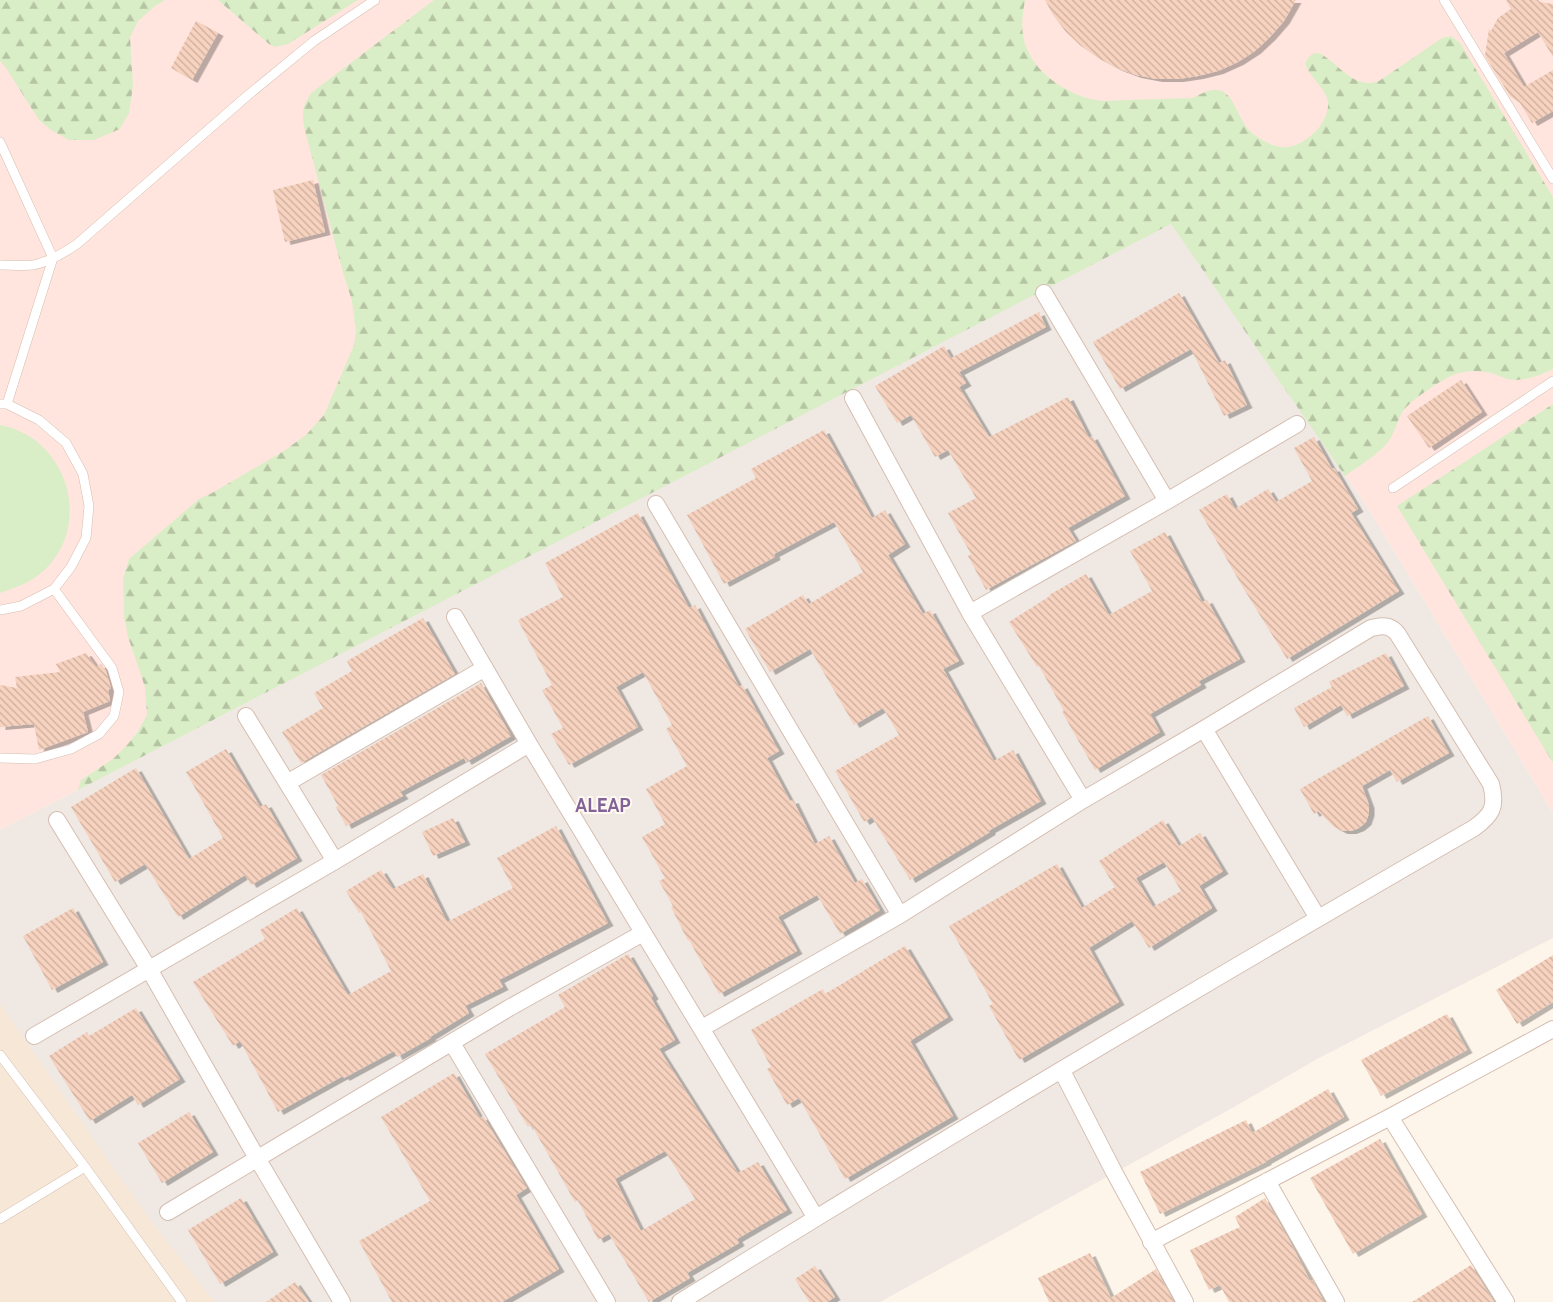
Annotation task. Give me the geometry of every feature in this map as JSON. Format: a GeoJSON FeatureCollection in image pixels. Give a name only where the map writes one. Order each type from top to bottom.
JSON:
{"type":"FeatureCollection","features":[{"type":"Feature","properties":{"kind":"street"},"geometry":{"type":"LineString","coordinates":[[1044,293],[1167,501]]}},
{"type":"Feature","properties":{"kind":"street"},"geometry":{"type":"LineString","coordinates":[[853,398],[970,613],[1083,800]]}},
{"type":"Feature","properties":{"kind":"street"},"geometry":{"type":"LineString","coordinates":[[970,613],[1167,501],[1297,424]]}},
{"type":"Feature","properties":{"kind":"street"},"geometry":{"type":"LineString","coordinates":[[656,504],[900,915]]}},
{"type":"Feature","properties":{"kind":"street"},"geometry":{"type":"LineString","coordinates":[[455,616],[529,744],[816,1218]]}},
{"type":"Feature","properties":{"kind":"street"},"geometry":{"type":"LineString","coordinates":[[680,1302],[816,1218],[1318,918],[1474,828],[1485,820],[1492,810],[1494,796],[1491,784],[1398,633],[1386,625],[1371,628],[1083,800],[900,915],[702,1028]]}},
{"type":"Feature","properties":{"kind":"street"},"geometry":{"type":"LineString","coordinates":[[287,783],[485,668]]}},
{"type":"Feature","properties":{"kind":"street"},"geometry":{"type":"LineString","coordinates":[[246,716],[335,861]]}},
{"type":"Feature","properties":{"kind":"street"},"geometry":{"type":"LineString","coordinates":[[1204,729],[1318,918]]}},
{"type":"Feature","properties":{"kind":"street"},"geometry":{"type":"LineString","coordinates":[[34,1036],[335,861],[529,744]]}},
{"type":"Feature","properties":{"kind":"street"},"geometry":{"type":"LineString","coordinates":[[57,820],[149,969],[342,1302]]}},
{"type":"Feature","properties":{"kind":"street"},"geometry":{"type":"LineString","coordinates":[[168,1212],[509,1008],[643,933]]}},
{"type":"Feature","properties":{"kind":"street"},"geometry":{"type":"LineString","coordinates":[[1151,1242],[1553,1029]]}},
{"type":"Feature","properties":{"kind":"street"},"geometry":{"type":"LineString","coordinates":[[452,1043],[607,1302]]}},
{"type":"Feature","properties":{"kind":"street"},"geometry":{"type":"LineString","coordinates":[[1062,1071],[1151,1242],[1185,1302]]}},
{"type":"Feature","properties":{"kind":"street"},"geometry":{"type":"LineString","coordinates":[[1390,1117],[1506,1302]]}},
{"type":"Feature","properties":{"kind":"street"},"geometry":{"type":"LineString","coordinates":[[1267,1181],[1336,1302]]}},
{"type":"Feature","properties":{"kind":"lane"},"geometry":{"type":"LineString","coordinates":[[0,266],[33,265],[66,252],[247,96],[314,41],[375,0]]}},
{"type":"Feature","properties":{"kind":"lane"},"geometry":{"type":"LineString","coordinates":[[1444,0],[1553,179]]}},
{"type":"Feature","properties":{"kind":"lane"},"geometry":{"type":"LineString","coordinates":[[0,142],[53,258],[3,404],[39,420],[66,443],[83,474],[89,506],[86,538],[71,567],[54,589],[21,606],[0,610]]}},
{"type":"Feature","properties":{"kind":"lane"},"geometry":{"type":"LineString","coordinates":[[1393,488],[1553,381]]}},
{"type":"Feature","properties":{"kind":"lane"},"geometry":{"type":"LineString","coordinates":[[0,758],[35,759],[71,749],[100,734],[114,716],[119,692],[112,668],[54,589]]}},
{"type":"Feature","properties":{"kind":"lane"},"geometry":{"type":"LineString","coordinates":[[0,1054],[85,1167],[182,1302]]}},
{"type":"Feature","properties":{"kind":"lane"},"geometry":{"type":"LineString","coordinates":[[0,1219],[85,1167]]}},
{"type":"Feature","properties":{"kind":"shaded area"},"geometry":{"type":"Polygon","coordinates":[[[0,0],[1553,0],[1553,813],[1366,505],[1171,224],[0,830],[0,0]]]}},
{"type":"Feature","properties":{"kind":"shaded area"},"geometry":{"type":"Polygon","coordinates":[[[1171,224],[1366,505],[1553,813],[1553,938],[1317,1059],[1234,1107],[880,1302],[215,1302],[147,1216],[0,1004],[0,830],[481,579],[1171,224]]]}},
{"type":"Feature","properties":{"kind":"shaded area"},"geometry":{"type":"Polygon","coordinates":[[[0,1004],[147,1216],[215,1302],[0,1302],[0,1004]]]}},
{"type":"Feature","properties":{"kind":"green space"},"geometry":{"type":"Polygon","coordinates":[[[0,0],[165,0],[138,21],[130,37],[133,86],[129,113],[120,129],[94,140],[69,140],[51,130],[39,120],[0,61],[0,0]]]}},
{"type":"Feature","properties":{"kind":"green space"},"geometry":{"type":"Polygon","coordinates":[[[218,0],[358,0],[288,44],[276,47],[269,44],[218,0]]]}},
{"type":"Feature","properties":{"kind":"green space"},"geometry":{"type":"Polygon","coordinates":[[[434,0],[1025,0],[1022,26],[1026,47],[1040,69],[1060,86],[1084,97],[1104,101],[1193,98],[1211,90],[1222,91],[1229,97],[1245,125],[1252,133],[1268,143],[1279,147],[1289,147],[1302,142],[1317,130],[1327,113],[1328,102],[1326,96],[1305,63],[1311,55],[1315,53],[1321,54],[1351,77],[1371,83],[1379,81],[1442,38],[1451,36],[1460,43],[1553,197],[1553,369],[1521,380],[1480,371],[1470,371],[1450,376],[1407,406],[1386,444],[1345,476],[1171,224],[78,790],[81,780],[113,759],[128,744],[147,715],[145,687],[128,637],[124,617],[123,579],[129,559],[199,499],[284,451],[307,434],[324,415],[354,345],[356,332],[352,301],[305,131],[303,115],[305,103],[311,93],[434,0]]]}},
{"type":"Feature","properties":{"kind":"green space"},"geometry":{"type":"Polygon","coordinates":[[[1553,404],[1553,763],[1397,506],[1553,404]]]}},
{"type":"Feature","properties":{"kind":"green space"},"geometry":{"type":"Polygon","coordinates":[[[0,425],[27,435],[49,454],[60,470],[70,505],[69,524],[64,542],[55,558],[32,580],[0,593],[0,425]]]}},
{"type":"Feature","properties":{"kind":"building"},"geometry":{"type":"Polygon","coordinates":[[[1045,0],[1296,0],[1284,21],[1270,37],[1255,51],[1238,62],[1218,71],[1198,76],[1178,79],[1157,79],[1136,75],[1098,58],[1066,32],[1053,15],[1045,0]]]}},
{"type":"Feature","properties":{"kind":"building"},"geometry":{"type":"Polygon","coordinates":[[[1506,0],[1538,0],[1553,4],[1553,57],[1538,32],[1504,53],[1524,87],[1553,70],[1553,111],[1532,123],[1520,103],[1510,96],[1485,56],[1489,29],[1491,31],[1498,18],[1511,9],[1506,0]]]}},
{"type":"Feature","properties":{"kind":"building"},"geometry":{"type":"Polygon","coordinates":[[[196,21],[218,33],[192,80],[171,68],[196,21]]]}},
{"type":"Feature","properties":{"kind":"building"},"geometry":{"type":"Polygon","coordinates":[[[313,180],[325,232],[285,242],[273,190],[313,180]]]}},
{"type":"Feature","properties":{"kind":"building"},"geometry":{"type":"Polygon","coordinates":[[[1179,293],[1219,363],[1225,360],[1247,405],[1224,416],[1191,349],[1120,389],[1093,342],[1179,293]]]}},
{"type":"Feature","properties":{"kind":"building"},"geometry":{"type":"Polygon","coordinates":[[[1039,312],[1046,327],[959,372],[966,383],[959,387],[989,437],[1068,397],[1089,438],[1092,436],[1125,496],[1068,528],[1076,541],[986,590],[968,556],[971,554],[948,513],[976,498],[948,450],[935,457],[911,415],[897,423],[875,386],[944,346],[951,358],[1039,312]]]}},
{"type":"Feature","properties":{"kind":"building"},"geometry":{"type":"Polygon","coordinates":[[[1461,380],[1482,412],[1429,448],[1407,416],[1461,380]]]}},
{"type":"Feature","properties":{"kind":"building"},"geometry":{"type":"Polygon","coordinates":[[[824,430],[872,518],[885,510],[905,544],[888,555],[923,614],[930,610],[959,661],[943,669],[994,761],[1013,750],[1041,801],[990,830],[990,832],[910,880],[872,817],[864,822],[835,771],[899,735],[883,708],[854,725],[810,649],[770,672],[745,629],[803,595],[809,604],[863,572],[834,522],[774,554],[775,557],[724,584],[687,515],[756,478],[751,469],[824,430]]]}},
{"type":"Feature","properties":{"kind":"building"},"geometry":{"type":"Polygon","coordinates":[[[1314,437],[1358,509],[1351,513],[1399,591],[1287,659],[1242,586],[1199,510],[1227,494],[1235,509],[1268,489],[1276,502],[1312,481],[1294,448],[1314,437]]]}},
{"type":"Feature","properties":{"kind":"building"},"geometry":{"type":"Polygon","coordinates":[[[638,513],[689,608],[695,605],[739,687],[742,685],[779,751],[767,758],[790,801],[793,800],[815,844],[829,836],[855,883],[862,879],[880,910],[840,934],[817,895],[778,917],[797,951],[719,994],[688,941],[671,907],[673,906],[659,881],[665,878],[642,837],[665,824],[646,789],[687,766],[666,729],[672,725],[643,672],[616,687],[638,727],[569,765],[551,734],[563,728],[542,690],[552,685],[518,620],[563,597],[545,563],[638,513]]]}},
{"type":"Feature","properties":{"kind":"building"},"geometry":{"type":"Polygon","coordinates":[[[1165,532],[1202,602],[1207,600],[1240,659],[1199,681],[1201,685],[1150,714],[1160,732],[1095,770],[1062,712],[1064,711],[1039,666],[1037,667],[1009,622],[1049,595],[1086,574],[1109,615],[1152,591],[1130,551],[1165,532]]]}},
{"type":"Feature","properties":{"kind":"building"},"geometry":{"type":"Polygon","coordinates":[[[423,618],[455,674],[301,763],[282,732],[323,708],[314,693],[352,671],[347,661],[423,618]]]}},
{"type":"Feature","properties":{"kind":"building"},"geometry":{"type":"Polygon","coordinates":[[[86,653],[96,667],[101,664],[106,671],[111,688],[108,690],[110,701],[83,712],[88,732],[39,750],[34,724],[0,727],[0,685],[17,688],[15,677],[60,672],[56,664],[86,653]]]}},
{"type":"Feature","properties":{"kind":"building"},"geometry":{"type":"Polygon","coordinates":[[[1386,653],[1404,686],[1347,716],[1341,705],[1304,727],[1294,708],[1332,687],[1329,682],[1386,653]]]}},
{"type":"Feature","properties":{"kind":"building"},"geometry":{"type":"Polygon","coordinates":[[[481,683],[511,736],[466,762],[464,758],[400,792],[403,796],[346,826],[336,807],[338,806],[321,775],[481,683]]]}},
{"type":"Feature","properties":{"kind":"building"},"geometry":{"type":"Polygon","coordinates":[[[1428,716],[1449,753],[1397,782],[1390,770],[1362,786],[1369,805],[1369,813],[1366,822],[1359,828],[1351,831],[1342,831],[1334,827],[1318,811],[1314,814],[1300,789],[1428,716]]]}},
{"type":"Feature","properties":{"kind":"building"},"geometry":{"type":"Polygon","coordinates":[[[226,749],[260,807],[266,804],[297,858],[251,885],[245,875],[178,917],[145,864],[115,882],[71,807],[136,768],[189,859],[223,838],[186,772],[226,749]]]}},
{"type":"Feature","properties":{"kind":"building"},"geometry":{"type":"Polygon","coordinates":[[[453,818],[465,842],[433,856],[422,832],[453,818]]]}},
{"type":"Feature","properties":{"kind":"building"},"geometry":{"type":"Polygon","coordinates":[[[1163,820],[1179,846],[1200,833],[1223,871],[1199,886],[1212,908],[1149,948],[1132,921],[1089,948],[1119,1002],[1019,1060],[989,1006],[993,1004],[949,926],[1057,864],[1082,908],[1115,887],[1099,861],[1163,820]],[[1164,862],[1136,878],[1153,907],[1181,891],[1164,862]]]}},
{"type":"Feature","properties":{"kind":"building"},"geometry":{"type":"Polygon","coordinates":[[[556,826],[608,923],[499,980],[503,987],[465,1006],[469,1013],[431,1038],[397,1057],[394,1051],[344,1078],[343,1076],[278,1112],[240,1041],[233,1046],[193,982],[265,939],[260,930],[297,908],[348,995],[391,971],[361,912],[359,913],[346,891],[381,870],[393,889],[423,874],[447,922],[513,888],[497,858],[556,826]]]}},
{"type":"Feature","properties":{"kind":"building"},"geometry":{"type":"Polygon","coordinates":[[[73,908],[103,962],[52,990],[23,936],[73,908]]]}},
{"type":"Feature","properties":{"kind":"building"},"geometry":{"type":"Polygon","coordinates":[[[905,946],[948,1017],[910,1041],[953,1116],[845,1179],[799,1098],[787,1105],[767,1069],[771,1067],[751,1030],[823,989],[825,994],[905,946]]]}},
{"type":"Feature","properties":{"kind":"building"},"geometry":{"type":"Polygon","coordinates":[[[628,954],[653,996],[651,998],[675,1040],[659,1049],[738,1173],[758,1162],[787,1210],[737,1239],[739,1243],[687,1273],[690,1278],[649,1302],[609,1234],[598,1240],[578,1200],[575,1202],[531,1124],[528,1127],[485,1054],[565,1007],[558,995],[628,954]],[[665,1151],[615,1179],[641,1231],[695,1199],[665,1151]]]}},
{"type":"Feature","properties":{"kind":"building"},"geometry":{"type":"Polygon","coordinates":[[[1553,955],[1553,1002],[1517,1024],[1496,990],[1553,955]]]}},
{"type":"Feature","properties":{"kind":"building"},"geometry":{"type":"Polygon","coordinates":[[[136,1008],[180,1079],[138,1105],[132,1095],[90,1121],[49,1056],[87,1032],[89,1036],[136,1008]]]}},
{"type":"Feature","properties":{"kind":"building"},"geometry":{"type":"Polygon","coordinates":[[[1447,1014],[1467,1050],[1381,1096],[1361,1060],[1447,1014]]]}},
{"type":"Feature","properties":{"kind":"building"},"geometry":{"type":"Polygon","coordinates":[[[454,1073],[480,1118],[483,1116],[527,1188],[516,1195],[559,1269],[502,1302],[392,1302],[359,1241],[430,1201],[381,1117],[454,1073]]]}},
{"type":"Feature","properties":{"kind":"building"},"geometry":{"type":"Polygon","coordinates":[[[1328,1089],[1344,1117],[1266,1162],[1160,1214],[1140,1172],[1246,1120],[1252,1133],[1328,1089]]]}},
{"type":"Feature","properties":{"kind":"building"},"geometry":{"type":"Polygon","coordinates":[[[189,1112],[213,1152],[162,1183],[138,1143],[189,1112]]]}},
{"type":"Feature","properties":{"kind":"building"},"geometry":{"type":"Polygon","coordinates":[[[1380,1139],[1422,1214],[1353,1254],[1310,1178],[1380,1139]]]}},
{"type":"Feature","properties":{"kind":"building"},"geometry":{"type":"Polygon","coordinates":[[[241,1198],[273,1252],[220,1284],[188,1230],[241,1198]]]}},
{"type":"Feature","properties":{"kind":"building"},"geometry":{"type":"Polygon","coordinates":[[[1265,1198],[1310,1281],[1312,1280],[1324,1302],[1229,1302],[1220,1285],[1209,1290],[1190,1250],[1240,1227],[1235,1217],[1265,1198]]]}},
{"type":"Feature","properties":{"kind":"building"},"geometry":{"type":"Polygon","coordinates":[[[1090,1253],[1111,1298],[1156,1269],[1174,1302],[1049,1302],[1038,1278],[1090,1253]]]}},
{"type":"Feature","properties":{"kind":"building"},"geometry":{"type":"Polygon","coordinates":[[[1471,1265],[1494,1302],[1412,1302],[1471,1265]]]}},
{"type":"Feature","properties":{"kind":"building"},"geometry":{"type":"Polygon","coordinates":[[[815,1266],[835,1297],[827,1302],[809,1302],[795,1279],[815,1266]]]}},
{"type":"Feature","properties":{"kind":"building"},"geometry":{"type":"Polygon","coordinates":[[[295,1282],[309,1302],[266,1302],[295,1282]]]}},
{"type":"Feature","properties":{"kind":"district","name":"ALEAP"},"geometry":{"type":"Point","coordinates":[603,805]}}]}
